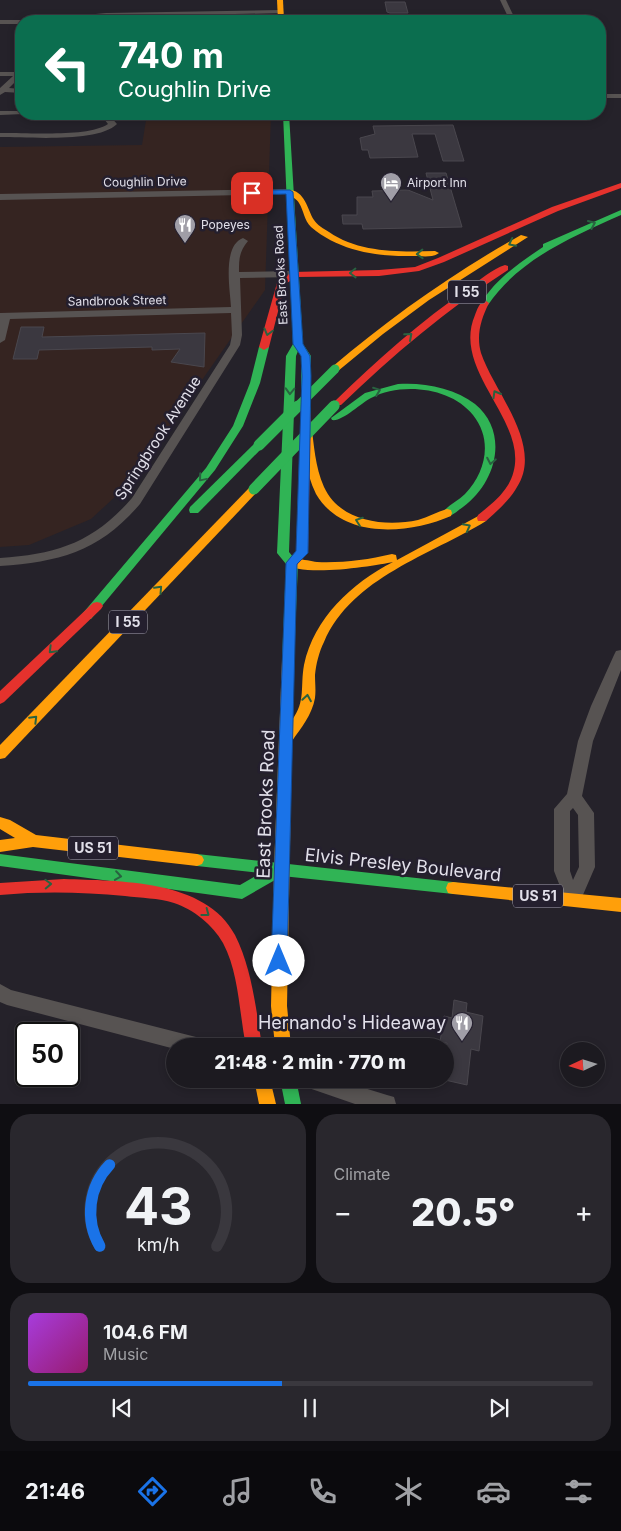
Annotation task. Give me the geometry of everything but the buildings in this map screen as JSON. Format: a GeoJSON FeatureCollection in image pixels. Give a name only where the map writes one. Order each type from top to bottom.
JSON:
{"type":"FeatureCollection","features":[{"type":"Feature","properties":{"kind":"main road"},"geometry":{"type":"LineString","coordinates":[[280,0],[281,15]]}},
{"type":"Feature","properties":{"kind":"main road","name":"East Brooks Road"},"geometry":{"type":"LineString","coordinates":[[286,120],[298,344],[292,356],[283,553],[292,563]]}},
{"type":"Feature","properties":{"kind":"main road"},"geometry":{"type":"LineString","coordinates":[[87,616],[210,470],[228,444],[238,426],[255,383],[282,283],[294,274],[380,273],[416,268],[441,260],[555,209],[621,185]]}},
{"type":"Feature","properties":{"kind":"main road"},"geometry":{"type":"LineString","coordinates":[[290,192],[300,200],[309,219],[315,226],[332,237],[359,248],[388,253],[428,254],[457,249],[484,240]]}},
{"type":"Feature","properties":{"kind":"main road"},"geometry":{"type":"LineString","coordinates":[[569,216],[621,196]]}},
{"type":"Feature","properties":{"kind":"main road","name":"I 55"},"geometry":{"type":"LineString","coordinates":[[0,754],[335,405],[379,362],[438,312],[498,273],[560,238],[621,212]]}},
{"type":"Feature","properties":{"kind":"main road","name":"I 55"},"geometry":{"type":"LineString","coordinates":[[0,699],[87,616],[335,369],[388,324],[437,288],[498,250],[534,232]]}},
{"type":"Feature","properties":{"kind":"main road"},"geometry":{"type":"LineString","coordinates":[[285,741],[308,703],[311,664],[320,636],[328,621],[339,607],[383,571],[490,513],[513,487],[518,475],[521,453],[516,429],[476,355],[473,333],[479,311],[486,300],[517,271],[560,238]]}},
{"type":"Feature","properties":{"kind":"main road","name":"East Brooks Road"},"geometry":{"type":"LineString","coordinates":[[283,1038],[279,1006],[285,741],[292,563],[302,553],[306,423],[306,356],[298,344]]}},
{"type":"Feature","properties":{"kind":"main road"},"geometry":{"type":"LineString","coordinates":[[299,444],[323,431],[358,399],[384,388],[399,385],[443,390],[465,400],[482,417],[492,439],[493,453],[491,466],[479,489],[449,514],[422,524],[408,526],[373,525],[350,518],[337,511],[321,494],[313,471],[306,423]]}},
{"type":"Feature","properties":{"kind":"main road"},"geometry":{"type":"LineString","coordinates":[[292,563],[328,567],[367,565],[440,541]]}},
{"type":"Feature","properties":{"kind":"main road","name":"Elvis Presley Boulevard"},"geometry":{"type":"LineString","coordinates":[[0,823],[5,824],[32,841]]}},
{"type":"Feature","properties":{"kind":"main road","name":"Elvis Presley Boulevard"},"geometry":{"type":"LineString","coordinates":[[0,846],[32,841],[281,870],[621,905]]}},
{"type":"Feature","properties":{"kind":"main road"},"geometry":{"type":"LineString","coordinates":[[0,860],[242,892],[281,870]]}},
{"type":"Feature","properties":{"kind":"main road"},"geometry":{"type":"LineString","coordinates":[[13,874],[69,869]]}},
{"type":"Feature","properties":{"kind":"main road"},"geometry":{"type":"LineString","coordinates":[[0,889],[62,884],[168,895],[192,904],[204,912],[222,929],[234,950],[252,1038]]}},
{"type":"Feature","properties":{"kind":"main road"},"geometry":{"type":"LineString","coordinates":[[264,1088],[268,1104]]}},
{"type":"Feature","properties":{"kind":"main road"},"geometry":{"type":"LineString","coordinates":[[290,1088],[294,1104]]}},
{"type":"Feature","properties":{"kind":"street"},"geometry":{"type":"LineString","coordinates":[[503,0],[510,15]]}},
{"type":"Feature","properties":{"kind":"street"},"geometry":{"type":"LineString","coordinates":[[0,22],[15,22]]}},
{"type":"Feature","properties":{"kind":"street"},"geometry":{"type":"LineString","coordinates":[[0,74],[15,74]]}},
{"type":"Feature","properties":{"kind":"street"},"geometry":{"type":"LineString","coordinates":[[1,91],[15,78]]}},
{"type":"Feature","properties":{"kind":"street"},"geometry":{"type":"LineString","coordinates":[[1,91],[15,91]]}},
{"type":"Feature","properties":{"kind":"street"},"geometry":{"type":"LineString","coordinates":[[606,96],[621,96]]}},
{"type":"Feature","properties":{"kind":"street"},"geometry":{"type":"LineString","coordinates":[[0,113],[15,113]]}},
{"type":"Feature","properties":{"kind":"street"},"geometry":{"type":"LineString","coordinates":[[0,135],[85,134],[104,130],[113,124],[109,120]]}},
{"type":"Feature","properties":{"kind":"street","name":"Coughlin Drive"},"geometry":{"type":"LineString","coordinates":[[0,197],[290,192]]}},
{"type":"Feature","properties":{"kind":"street","name":"Springbrook Avenue"},"geometry":{"type":"LineString","coordinates":[[0,562],[28,560],[63,553],[93,539],[122,518],[136,501],[231,353],[236,340],[235,253],[243,241]]}},
{"type":"Feature","properties":{"kind":"street"},"geometry":{"type":"LineString","coordinates":[[234,275],[294,274]]}},
{"type":"Feature","properties":{"kind":"street","name":"Sandbrook Street"},"geometry":{"type":"LineString","coordinates":[[3,316],[235,310]]}},
{"type":"Feature","properties":{"kind":"street"},"geometry":{"type":"LineString","coordinates":[[0,340],[3,316]]}},
{"type":"Feature","properties":{"kind":"street"},"geometry":{"type":"LineString","coordinates":[[573,899],[562,871],[562,809],[574,797],[576,776],[589,726],[621,655]]}},
{"type":"Feature","properties":{"kind":"street"},"geometry":{"type":"LineString","coordinates":[[573,899],[587,867],[586,813],[574,797]]}},
{"type":"Feature","properties":{"kind":"street"},"geometry":{"type":"LineString","coordinates":[[0,992],[7,997],[166,1038]]}},
{"type":"Feature","properties":{"kind":"street"},"geometry":{"type":"LineString","coordinates":[[335,1088],[387,1104]]}},
{"type":"Feature","properties":{"kind":"shaded area"},"geometry":{"type":"Polygon","coordinates":[[[146,120],[271,120],[265,290],[130,483],[91,519],[29,545],[0,547],[0,147],[142,145],[146,120]]]}},
{"type":"Feature","properties":{"kind":"traffic: fast"},"geometry":{"type":"LineString","coordinates":[[286,120],[298,344],[306,356],[306,413]]}},
{"type":"Feature","properties":{"kind":"traffic: fast"},"geometry":{"type":"LineString","coordinates":[[546,246],[621,212]]}},
{"type":"Feature","properties":{"kind":"traffic: fast"},"geometry":{"type":"LineString","coordinates":[[485,303],[508,276],[560,239]]}},
{"type":"Feature","properties":{"kind":"traffic: fast"},"geometry":{"type":"LineString","coordinates":[[288,661],[292,563],[283,553],[291,356],[298,344]]}},
{"type":"Feature","properties":{"kind":"traffic: fast"},"geometry":{"type":"LineString","coordinates":[[87,616],[210,470],[238,426],[255,383],[264,347]]}},
{"type":"Feature","properties":{"kind":"traffic: fast"},"geometry":{"type":"LineString","coordinates":[[259,445],[335,369]]}},
{"type":"Feature","properties":{"kind":"traffic: fast"},"geometry":{"type":"LineString","coordinates":[[336,418],[369,395],[398,386],[421,387],[453,395],[472,407],[485,422],[491,441],[490,460],[483,480],[468,498],[447,513]]}},
{"type":"Feature","properties":{"kind":"traffic: fast"},"geometry":{"type":"LineString","coordinates":[[254,489],[335,405]]}},
{"type":"Feature","properties":{"kind":"traffic: fast"},"geometry":{"type":"LineString","coordinates":[[194,510],[259,445]]}},
{"type":"Feature","properties":{"kind":"traffic: fast"},"geometry":{"type":"LineString","coordinates":[[0,860],[242,892],[281,869]]}},
{"type":"Feature","properties":{"kind":"traffic: fast"},"geometry":{"type":"LineString","coordinates":[[197,860],[453,888]]}},
{"type":"Feature","properties":{"kind":"traffic: fast"},"geometry":{"type":"LineString","coordinates":[[290,1088],[293,1104]]}},
{"type":"Feature","properties":{"kind":"traffic: slow"},"geometry":{"type":"LineString","coordinates":[[280,0],[281,15]]}},
{"type":"Feature","properties":{"kind":"traffic: slow"},"geometry":{"type":"LineString","coordinates":[[290,192],[302,201],[314,225],[326,235],[340,242],[371,251],[387,253],[435,253]]}},
{"type":"Feature","properties":{"kind":"traffic: slow"},"geometry":{"type":"LineString","coordinates":[[335,369],[426,298],[498,251],[524,237]]}},
{"type":"Feature","properties":{"kind":"traffic: slow"},"geometry":{"type":"LineString","coordinates":[[306,423],[311,460],[318,486],[332,507],[346,517],[362,523],[398,526],[416,524],[447,513]]}},
{"type":"Feature","properties":{"kind":"traffic: slow"},"geometry":{"type":"LineString","coordinates":[[0,754],[254,489]]}},
{"type":"Feature","properties":{"kind":"traffic: slow"},"geometry":{"type":"LineString","coordinates":[[285,741],[306,707],[313,654],[321,635],[335,613],[352,595],[372,579],[482,518]]}},
{"type":"Feature","properties":{"kind":"traffic: slow"},"geometry":{"type":"LineString","coordinates":[[292,563],[342,566],[392,558]]}},
{"type":"Feature","properties":{"kind":"traffic: slow"},"geometry":{"type":"LineString","coordinates":[[281,869],[288,661]]}},
{"type":"Feature","properties":{"kind":"traffic: slow"},"geometry":{"type":"LineString","coordinates":[[0,823],[5,824],[33,841]]}},
{"type":"Feature","properties":{"kind":"traffic: slow"},"geometry":{"type":"LineString","coordinates":[[0,846],[33,841],[197,860]]}},
{"type":"Feature","properties":{"kind":"traffic: slow"},"geometry":{"type":"LineString","coordinates":[[281,869],[279,1006],[282,1038]]}},
{"type":"Feature","properties":{"kind":"traffic: slow"},"geometry":{"type":"LineString","coordinates":[[453,888],[621,905]]}},
{"type":"Feature","properties":{"kind":"traffic: slow"},"geometry":{"type":"LineString","coordinates":[[264,1088],[268,1104]]}},
{"type":"Feature","properties":{"kind":"traffic: jam"},"geometry":{"type":"LineString","coordinates":[[264,347],[281,283],[295,274],[379,273],[416,269],[441,260],[555,209],[621,185]]}},
{"type":"Feature","properties":{"kind":"traffic: jam"},"geometry":{"type":"LineString","coordinates":[[338,403],[377,366],[439,314],[505,268]]}},
{"type":"Feature","properties":{"kind":"traffic: jam"},"geometry":{"type":"LineString","coordinates":[[482,518],[501,501],[513,485],[519,469],[520,453],[509,419],[482,368],[475,348],[475,327],[485,303]]}},
{"type":"Feature","properties":{"kind":"traffic: jam"},"geometry":{"type":"LineString","coordinates":[[292,563],[302,553],[306,413]]}},
{"type":"Feature","properties":{"kind":"traffic: jam"},"geometry":{"type":"LineString","coordinates":[[0,699],[97,606]]}},
{"type":"Feature","properties":{"kind":"traffic: jam"},"geometry":{"type":"LineString","coordinates":[[0,889],[80,886],[168,895],[195,906],[220,926],[235,952],[242,978],[253,1038]]}},
{"type":"Feature","properties":{"kind":"place","name":"Airport Inn"},"geometry":{"type":"Point","coordinates":[391,202]}},
{"type":"Feature","properties":{"kind":"place","name":"Popeyes"},"geometry":{"type":"Point","coordinates":[185,244]}},
{"type":"Feature","properties":{"kind":"place","name":"Hernando's Hideaway"},"geometry":{"type":"Point","coordinates":[462,1042]}},
{"type":"Feature","properties":{"kind":"route"},"geometry":{"type":"LineString","coordinates":[[252,193],[290,192],[298,344],[306,356],[307,376],[302,553],[292,563],[279,961]]}}]}
